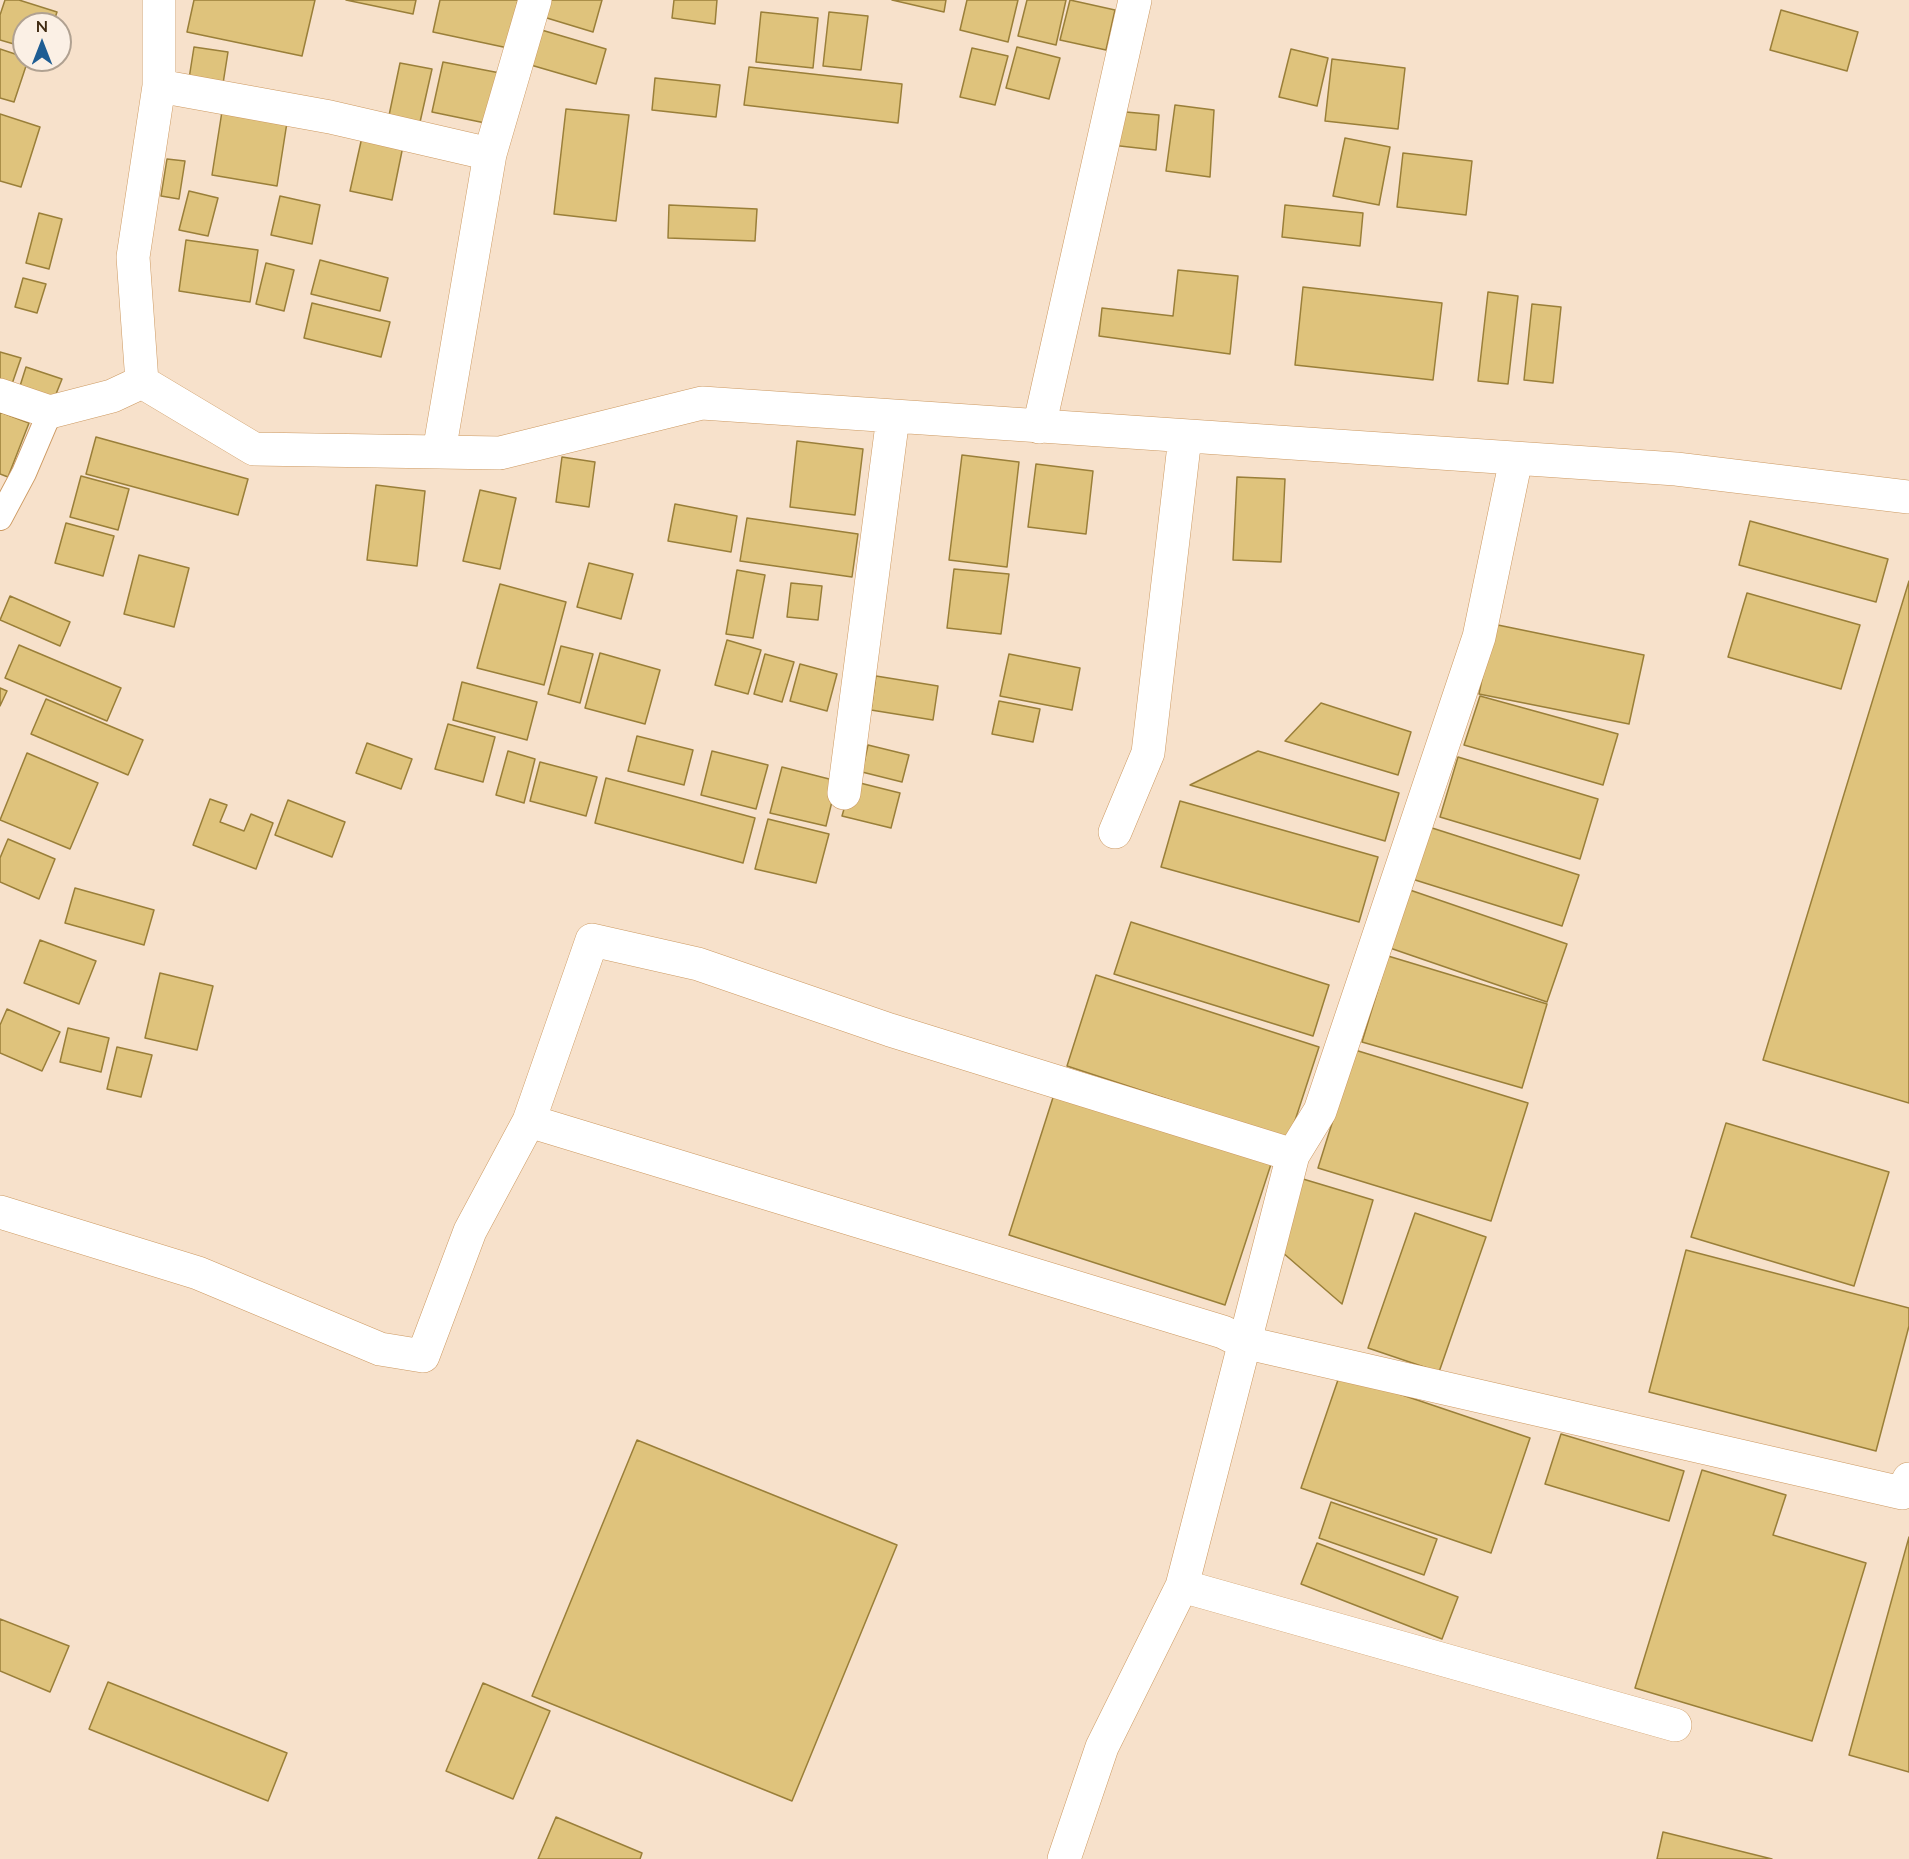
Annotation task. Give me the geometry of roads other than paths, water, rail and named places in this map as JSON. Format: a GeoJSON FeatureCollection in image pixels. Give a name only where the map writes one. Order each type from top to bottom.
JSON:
{"type":"FeatureCollection","features":[{"type":"Feature","properties":{"kind":"street"},"geometry":{"type":"LineString","coordinates":[[142,382],[133,257],[159,86],[159,0]]}},
{"type":"Feature","properties":{"kind":"street"},"geometry":{"type":"LineString","coordinates":[[439,452],[490,154],[536,0]]}},
{"type":"Feature","properties":{"kind":"street"},"geometry":{"type":"LineString","coordinates":[[1039,427],[1135,0]]}},
{"type":"Feature","properties":{"kind":"street"},"geometry":{"type":"LineString","coordinates":[[159,86],[330,117],[490,154]]}},
{"type":"Feature","properties":{"kind":"street"},"geometry":{"type":"LineString","coordinates":[[0,395],[50,412],[112,396],[142,382]]}},
{"type":"Feature","properties":{"kind":"street"},"geometry":{"type":"LineString","coordinates":[[142,382],[254,449],[500,453],[702,404],[1676,469],[1909,497]]}},
{"type":"Feature","properties":{"kind":"street"},"geometry":{"type":"LineString","coordinates":[[844,793],[893,417]]}},
{"type":"Feature","properties":{"kind":"street"},"geometry":{"type":"LineString","coordinates":[[1115,832],[1148,753],[1185,437]]}},
{"type":"Feature","properties":{"kind":"street"},"geometry":{"type":"LineString","coordinates":[[1064,1859],[1102,1748],[1182,1586],[1293,1155],[1320,1111],[1479,637],[1516,459]]}},
{"type":"Feature","properties":{"kind":"street"},"geometry":{"type":"LineString","coordinates":[[0,1212],[198,1273],[380,1349],[423,1356],[470,1230],[529,1121],[592,940],[698,964],[890,1030],[1293,1155]]}},
{"type":"Feature","properties":{"kind":"street"},"geometry":{"type":"LineString","coordinates":[[529,1121],[1223,1332],[1243,1342],[1907,1489]]}},
{"type":"Feature","properties":{"kind":"street"},"geometry":{"type":"LineString","coordinates":[[1182,1586],[1675,1725]]}},
{"type":"Feature","properties":{"kind":"lane"},"geometry":{"type":"LineString","coordinates":[[0,518],[24,473],[50,412]]}}]}
